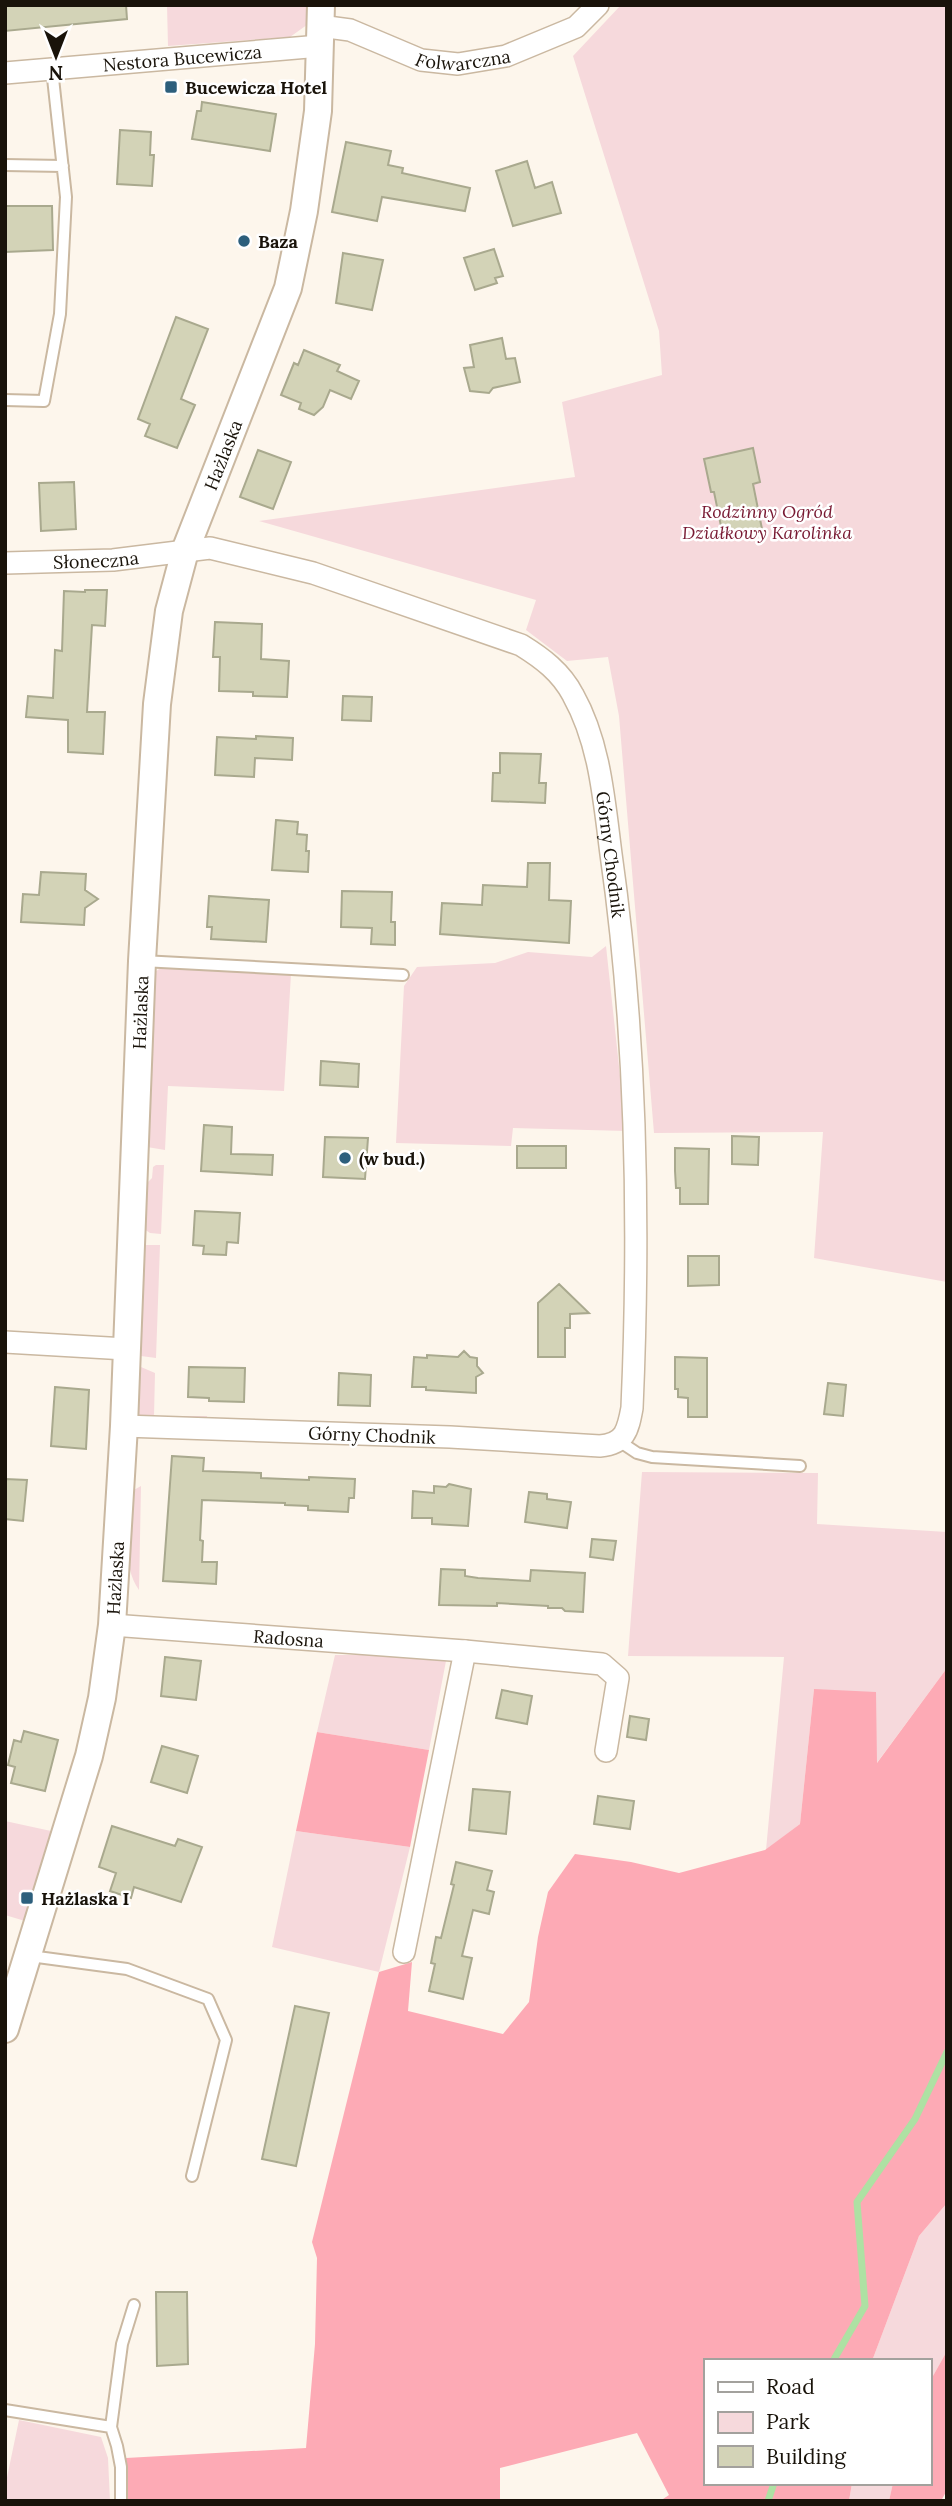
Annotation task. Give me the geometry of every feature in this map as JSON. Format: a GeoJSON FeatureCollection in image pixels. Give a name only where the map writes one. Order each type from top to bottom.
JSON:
{"type":"FeatureCollection","features":[{"type":"Feature","properties":{"kind":"street","name":"Folwarczna"},"geometry":{"type":"LineString","coordinates":[[320,26],[351,30],[421,60],[458,65],[506,56],[576,27],[598,5]]}},
{"type":"Feature","properties":{"kind":"street","name":"Nestora Bucewicza"},"geometry":{"type":"LineString","coordinates":[[5,73],[52,69],[320,26]]}},
{"type":"Feature","properties":{"kind":"street","name":"Hażlaska"},"geometry":{"type":"LineString","coordinates":[[5,2029],[89,1755],[102,1698],[112,1625],[124,1426],[142,961],[158,692],[169,611],[185,551],[288,288],[304,211],[318,111],[320,26]]}},
{"type":"Feature","properties":{"kind":"street","name":"Górny Chodnik"},"geometry":{"type":"LineString","coordinates":[[124,1426],[450,1437],[600,1446],[619,1441],[629,1423],[633,1389],[636,1183],[631,1058],[620,914],[601,778],[588,728],[574,695],[553,667],[539,656],[498,635],[313,573],[210,548],[185,551]]}},
{"type":"Feature","properties":{"kind":"street","name":"Słoneczna"},"geometry":{"type":"LineString","coordinates":[[5,563],[113,560],[185,551]]}},
{"type":"Feature","properties":{"kind":"street"},"geometry":{"type":"LineString","coordinates":[[5,1342],[126,1349]]}},
{"type":"Feature","properties":{"kind":"street","name":"Radosna"},"geometry":{"type":"LineString","coordinates":[[112,1625],[602,1664],[618,1678],[606,1751]]}},
{"type":"Feature","properties":{"kind":"street"},"geometry":{"type":"LineString","coordinates":[[404,1952],[465,1651]]}},
{"type":"Feature","properties":{"kind":"lane"},"geometry":{"type":"LineString","coordinates":[[5,400],[44,401],[60,314],[66,197],[52,69]]}},
{"type":"Feature","properties":{"kind":"lane"},"geometry":{"type":"LineString","coordinates":[[5,165],[63,166]]}},
{"type":"Feature","properties":{"kind":"lane"},"geometry":{"type":"LineString","coordinates":[[142,961],[403,975]]}},
{"type":"Feature","properties":{"kind":"lane"},"geometry":{"type":"LineString","coordinates":[[619,1441],[636,1453],[652,1457],[800,1466]]}},
{"type":"Feature","properties":{"kind":"lane"},"geometry":{"type":"LineString","coordinates":[[27,1955],[127,1969],[208,1999],[226,2040],[192,2176]]}},
{"type":"Feature","properties":{"kind":"lane"},"geometry":{"type":"LineString","coordinates":[[121,2501],[121,2467],[111,2427],[122,2344],[134,2305]]}},
{"type":"Feature","properties":{"kind":"lane"},"geometry":{"type":"LineString","coordinates":[[5,2410],[111,2427]]}},
{"type":"Feature","properties":{"kind":"green space"},"geometry":{"type":"Polygon","coordinates":[[[167,5],[310,5],[311,22],[290,37],[168,46],[167,5]]]}},
{"type":"Feature","properties":{"kind":"green space","name":"Rodzinny Ogród Działkowy Karolinka"},"geometry":{"type":"Polygon","coordinates":[[[621,5],[947,5],[947,1282],[814,1258],[823,1132],[654,1133],[619,716],[608,657],[567,661],[526,630],[536,600],[259,521],[575,477],[562,402],[662,375],[659,331],[573,56],[621,5]]]}},
{"type":"Feature","properties":{"kind":"green space"},"geometry":{"type":"Polygon","coordinates":[[[606,946],[626,1131],[513,1128],[511,1146],[396,1143],[404,986],[417,967],[495,963],[528,952],[592,957],[606,946]]]}},
{"type":"Feature","properties":{"kind":"green space"},"geometry":{"type":"Polygon","coordinates":[[[162,967],[291,974],[284,1091],[168,1086],[165,1150],[147,1147],[155,972],[162,967]]]}},
{"type":"Feature","properties":{"kind":"green space"},"geometry":{"type":"Polygon","coordinates":[[[164,1165],[161,1234],[150,1233],[144,1229],[144,1186],[152,1178],[153,1167],[164,1165]]]}},
{"type":"Feature","properties":{"kind":"green space"},"geometry":{"type":"Polygon","coordinates":[[[145,1245],[160,1245],[156,1358],[141,1356],[137,1350],[141,1249],[145,1245]]]}},
{"type":"Feature","properties":{"kind":"green space"},"geometry":{"type":"Polygon","coordinates":[[[141,1367],[155,1373],[154,1416],[207,1416],[206,1424],[137,1420],[136,1370],[141,1367]]]}},
{"type":"Feature","properties":{"kind":"green space"},"geometry":{"type":"Polygon","coordinates":[[[642,1472],[818,1473],[817,1524],[947,1532],[947,1668],[876,1764],[814,1689],[800,1824],[766,1850],[784,1657],[628,1656],[642,1472]]]}},
{"type":"Feature","properties":{"kind":"green space"},"geometry":{"type":"Polygon","coordinates":[[[141,1486],[139,1590],[130,1568],[128,1542],[132,1491],[141,1486]]]}},
{"type":"Feature","properties":{"kind":"green space"},"geometry":{"type":"Polygon","coordinates":[[[335,1655],[428,1655],[446,1661],[429,1750],[317,1732],[335,1655]]]}},
{"type":"Feature","properties":{"kind":"green space"},"geometry":{"type":"Polygon","coordinates":[[[5,1821],[51,1831],[25,1921],[5,1915],[5,1821]]]}},
{"type":"Feature","properties":{"kind":"green space"},"geometry":{"type":"Polygon","coordinates":[[[296,1831],[410,1847],[379,1972],[272,1947],[296,1831]]]}},
{"type":"Feature","properties":{"kind":"green space"},"geometry":{"type":"Polygon","coordinates":[[[947,2203],[947,2351],[931,2379],[931,2359],[873,2359],[919,2236],[947,2203]]]}},
{"type":"Feature","properties":{"kind":"green space"},"geometry":{"type":"Polygon","coordinates":[[[19,2420],[101,2437],[108,2458],[110,2501],[5,2501],[5,2487],[19,2420]]]}},
{"type":"Feature","properties":{"kind":"green space"},"geometry":{"type":"Polygon","coordinates":[[[852,2485],[893,2485],[889,2501],[849,2501],[852,2485]]]}},
{"type":"Feature","properties":{"kind":"shaded area"},"geometry":{"type":"Polygon","coordinates":[[[947,1668],[947,2203],[919,2236],[873,2359],[704,2359],[704,2485],[852,2485],[849,2501],[660,2501],[669,2495],[637,2433],[500,2468],[500,2501],[128,2501],[126,2458],[306,2448],[315,2344],[317,2258],[312,2242],[379,1972],[412,1962],[408,2011],[503,2034],[529,2002],[538,1937],[548,1892],[575,1854],[631,1862],[679,1873],[765,1850],[800,1824],[814,1689],[876,1692],[877,1763],[947,1668]]]}},
{"type":"Feature","properties":{"kind":"shaded area"},"geometry":{"type":"Polygon","coordinates":[[[317,1732],[429,1750],[410,1847],[296,1831],[317,1732]]]}},
{"type":"Feature","properties":{"kind":"shaded area"},"geometry":{"type":"Polygon","coordinates":[[[947,2351],[947,2490],[941,2501],[889,2501],[893,2485],[931,2485],[931,2379],[947,2351]]]}},
{"type":"Feature","properties":{"kind":"building"},"geometry":{"type":"Polygon","coordinates":[[[5,5],[126,5],[127,19],[5,31],[5,5]]]}},
{"type":"Feature","properties":{"kind":"building"},"geometry":{"type":"Polygon","coordinates":[[[202,102],[276,114],[270,151],[192,139],[197,111],[201,111],[202,102]]]}},
{"type":"Feature","properties":{"kind":"building"},"geometry":{"type":"Polygon","coordinates":[[[120,130],[151,132],[150,155],[154,155],[152,186],[117,184],[120,130]]]}},
{"type":"Feature","properties":{"kind":"building"},"geometry":{"type":"Polygon","coordinates":[[[346,142],[391,151],[388,165],[403,168],[402,173],[470,188],[465,211],[382,197],[377,221],[332,212],[346,142]]]}},
{"type":"Feature","properties":{"kind":"building"},"geometry":{"type":"Polygon","coordinates":[[[527,161],[535,188],[552,182],[561,213],[513,226],[496,171],[527,161]]]}},
{"type":"Feature","properties":{"kind":"building"},"geometry":{"type":"Polygon","coordinates":[[[5,206],[52,206],[53,250],[5,252],[5,206]]]}},
{"type":"Feature","properties":{"kind":"building"},"geometry":{"type":"Polygon","coordinates":[[[494,249],[503,276],[495,278],[497,283],[475,290],[464,258],[494,249]]]}},
{"type":"Feature","properties":{"kind":"building"},"geometry":{"type":"Polygon","coordinates":[[[343,253],[383,260],[372,310],[336,303],[343,253]]]}},
{"type":"Feature","properties":{"kind":"building"},"geometry":{"type":"Polygon","coordinates":[[[176,317],[208,329],[181,399],[195,405],[177,448],[145,436],[150,424],[138,419],[176,317]]]}},
{"type":"Feature","properties":{"kind":"building"},"geometry":{"type":"Polygon","coordinates":[[[502,338],[506,359],[515,358],[520,382],[493,388],[489,393],[470,391],[464,368],[474,367],[470,345],[502,338]]]}},
{"type":"Feature","properties":{"kind":"building"},"geometry":{"type":"Polygon","coordinates":[[[304,350],[340,365],[337,371],[359,381],[351,399],[330,390],[323,407],[314,415],[299,409],[301,403],[281,395],[294,363],[298,365],[304,350]]]}},
{"type":"Feature","properties":{"kind":"building"},"geometry":{"type":"Polygon","coordinates":[[[753,448],[760,482],[753,484],[762,529],[723,536],[704,459],[753,448]]]}},
{"type":"Feature","properties":{"kind":"building"},"geometry":{"type":"Polygon","coordinates":[[[258,450],[291,462],[273,509],[240,497],[258,450]]]}},
{"type":"Feature","properties":{"kind":"building"},"geometry":{"type":"Polygon","coordinates":[[[74,482],[76,529],[41,531],[39,483],[74,482]]]}},
{"type":"Feature","properties":{"kind":"building"},"geometry":{"type":"Polygon","coordinates":[[[107,590],[105,626],[92,625],[87,712],[105,712],[103,754],[68,752],[68,720],[26,717],[28,696],[53,698],[55,650],[62,651],[64,591],[107,590]]]}},
{"type":"Feature","properties":{"kind":"building"},"geometry":{"type":"Polygon","coordinates":[[[215,622],[262,624],[261,659],[289,661],[287,697],[219,691],[220,657],[213,657],[215,622]]]}},
{"type":"Feature","properties":{"kind":"building"},"geometry":{"type":"Polygon","coordinates":[[[343,696],[372,697],[371,721],[342,720],[343,696]]]}},
{"type":"Feature","properties":{"kind":"building"},"geometry":{"type":"Polygon","coordinates":[[[256,736],[293,738],[292,760],[255,758],[254,777],[215,775],[217,737],[256,739],[256,736]]]}},
{"type":"Feature","properties":{"kind":"building"},"geometry":{"type":"Polygon","coordinates":[[[500,753],[541,754],[539,783],[546,783],[545,803],[492,801],[493,773],[500,773],[500,753]]]}},
{"type":"Feature","properties":{"kind":"building"},"geometry":{"type":"Polygon","coordinates":[[[276,820],[298,822],[297,834],[307,835],[308,872],[272,870],[276,820]]]}},
{"type":"Feature","properties":{"kind":"building"},"geometry":{"type":"Polygon","coordinates":[[[528,863],[550,863],[549,900],[571,901],[569,943],[440,934],[442,903],[482,905],[483,885],[527,887],[528,863]]]}},
{"type":"Feature","properties":{"kind":"building"},"geometry":{"type":"Polygon","coordinates":[[[41,872],[86,874],[85,890],[98,899],[85,908],[84,925],[21,922],[23,894],[39,895],[41,872]]]}},
{"type":"Feature","properties":{"kind":"building"},"geometry":{"type":"Polygon","coordinates":[[[342,891],[392,892],[391,922],[395,922],[395,945],[371,944],[372,928],[341,927],[342,891]]]}},
{"type":"Feature","properties":{"kind":"building"},"geometry":{"type":"Polygon","coordinates":[[[209,896],[269,900],[266,942],[211,939],[212,927],[207,927],[209,896]]]}},
{"type":"Feature","properties":{"kind":"building"},"geometry":{"type":"Polygon","coordinates":[[[321,1061],[359,1064],[358,1087],[320,1085],[321,1061]]]}},
{"type":"Feature","properties":{"kind":"building"},"geometry":{"type":"Polygon","coordinates":[[[204,1125],[232,1127],[231,1154],[273,1155],[272,1175],[201,1171],[204,1125]]]}},
{"type":"Feature","properties":{"kind":"building"},"geometry":{"type":"Polygon","coordinates":[[[732,1136],[759,1137],[758,1165],[732,1164],[732,1136]]]}},
{"type":"Feature","properties":{"kind":"building","name":"(w bud.)"},"geometry":{"type":"Polygon","coordinates":[[[325,1137],[368,1138],[365,1179],[323,1177],[325,1137]]]}},
{"type":"Feature","properties":{"kind":"building"},"geometry":{"type":"Polygon","coordinates":[[[517,1146],[566,1146],[566,1168],[517,1168],[517,1146]]]}},
{"type":"Feature","properties":{"kind":"building"},"geometry":{"type":"Polygon","coordinates":[[[675,1148],[709,1149],[708,1204],[680,1204],[680,1188],[676,1188],[675,1148]]]}},
{"type":"Feature","properties":{"kind":"building"},"geometry":{"type":"Polygon","coordinates":[[[195,1211],[240,1213],[238,1243],[227,1242],[226,1255],[203,1254],[204,1246],[193,1245],[195,1211]]]}},
{"type":"Feature","properties":{"kind":"building"},"geometry":{"type":"Polygon","coordinates":[[[688,1256],[719,1256],[719,1285],[688,1286],[688,1256]]]}},
{"type":"Feature","properties":{"kind":"building"},"geometry":{"type":"Polygon","coordinates":[[[559,1284],[589,1313],[570,1314],[570,1328],[565,1328],[565,1357],[538,1357],[538,1303],[559,1284]]]}},
{"type":"Feature","properties":{"kind":"building"},"geometry":{"type":"Polygon","coordinates":[[[464,1351],[470,1357],[477,1358],[477,1366],[483,1373],[476,1377],[476,1393],[412,1387],[414,1357],[458,1357],[464,1351]]]}},
{"type":"Feature","properties":{"kind":"building"},"geometry":{"type":"Polygon","coordinates":[[[675,1357],[707,1358],[707,1417],[688,1417],[688,1398],[678,1397],[678,1389],[675,1389],[675,1357]]]}},
{"type":"Feature","properties":{"kind":"building"},"geometry":{"type":"Polygon","coordinates":[[[189,1367],[245,1368],[244,1402],[209,1401],[209,1398],[188,1397],[189,1367]]]}},
{"type":"Feature","properties":{"kind":"building"},"geometry":{"type":"Polygon","coordinates":[[[339,1373],[371,1375],[370,1406],[338,1405],[339,1373]]]}},
{"type":"Feature","properties":{"kind":"building"},"geometry":{"type":"Polygon","coordinates":[[[828,1383],[846,1385],[843,1416],[824,1414],[828,1383]]]}},
{"type":"Feature","properties":{"kind":"building"},"geometry":{"type":"Polygon","coordinates":[[[55,1387],[89,1390],[86,1449],[51,1446],[55,1387]]]}},
{"type":"Feature","properties":{"kind":"building"},"geometry":{"type":"Polygon","coordinates":[[[172,1456],[204,1458],[203,1471],[261,1473],[261,1478],[355,1479],[354,1498],[349,1498],[348,1512],[308,1510],[308,1506],[285,1503],[202,1500],[202,1562],[217,1562],[216,1584],[163,1581],[172,1456]]]}},
{"type":"Feature","properties":{"kind":"building"},"geometry":{"type":"Polygon","coordinates":[[[5,1479],[27,1480],[23,1521],[5,1519],[5,1479]]]}},
{"type":"Feature","properties":{"kind":"building"},"geometry":{"type":"Polygon","coordinates":[[[449,1484],[471,1489],[468,1526],[432,1524],[432,1518],[412,1518],[413,1491],[434,1493],[434,1486],[446,1487],[449,1484]]]}},
{"type":"Feature","properties":{"kind":"building"},"geometry":{"type":"Polygon","coordinates":[[[529,1492],[547,1494],[547,1499],[571,1502],[567,1528],[525,1522],[529,1492]]]}},
{"type":"Feature","properties":{"kind":"building"},"geometry":{"type":"Polygon","coordinates":[[[592,1539],[616,1541],[613,1560],[590,1557],[592,1539]]]}},
{"type":"Feature","properties":{"kind":"building"},"geometry":{"type":"Polygon","coordinates":[[[441,1569],[465,1570],[465,1576],[478,1578],[530,1581],[531,1570],[585,1573],[583,1612],[548,1606],[497,1603],[497,1606],[439,1605],[441,1569]]]}},
{"type":"Feature","properties":{"kind":"building"},"geometry":{"type":"Polygon","coordinates":[[[165,1657],[201,1661],[196,1700],[161,1696],[165,1657]]]}},
{"type":"Feature","properties":{"kind":"building"},"geometry":{"type":"Polygon","coordinates":[[[502,1690],[532,1696],[527,1724],[496,1718],[502,1690]]]}},
{"type":"Feature","properties":{"kind":"building"},"geometry":{"type":"Polygon","coordinates":[[[630,1716],[649,1719],[646,1740],[627,1737],[630,1716]]]}},
{"type":"Feature","properties":{"kind":"building"},"geometry":{"type":"Polygon","coordinates":[[[24,1731],[58,1740],[45,1791],[11,1783],[15,1767],[8,1765],[14,1740],[21,1742],[24,1731]]]}},
{"type":"Feature","properties":{"kind":"building"},"geometry":{"type":"Polygon","coordinates":[[[162,1746],[198,1756],[187,1793],[151,1782],[162,1746]]]}},
{"type":"Feature","properties":{"kind":"building"},"geometry":{"type":"Polygon","coordinates":[[[473,1789],[510,1792],[506,1834],[469,1830],[473,1789]]]}},
{"type":"Feature","properties":{"kind":"building"},"geometry":{"type":"Polygon","coordinates":[[[598,1796],[634,1801],[630,1829],[594,1824],[598,1796]]]}},
{"type":"Feature","properties":{"kind":"building"},"geometry":{"type":"Polygon","coordinates":[[[112,1826],[175,1846],[178,1839],[202,1847],[181,1902],[134,1887],[131,1898],[110,1891],[116,1873],[99,1867],[112,1826]]]}},
{"type":"Feature","properties":{"kind":"building"},"geometry":{"type":"Polygon","coordinates":[[[456,1862],[492,1871],[487,1890],[494,1892],[489,1914],[473,1910],[462,1956],[472,1958],[463,1999],[429,1991],[435,1964],[431,1963],[436,1937],[441,1938],[454,1885],[451,1884],[456,1862]]]}},
{"type":"Feature","properties":{"kind":"building"},"geometry":{"type":"Polygon","coordinates":[[[295,2006],[329,2013],[296,2166],[262,2159],[295,2006]]]}},
{"type":"Feature","properties":{"kind":"building"},"geometry":{"type":"Polygon","coordinates":[[[156,2292],[187,2292],[188,2364],[157,2366],[156,2292]]]}},
{"type":"Feature","properties":{"kind":"waterway"},"geometry":{"type":"LineString","coordinates":[[834,2359],[865,2306],[857,2202],[915,2119],[947,2052]]}},
{"type":"Feature","properties":{"kind":"waterway"},"geometry":{"type":"LineString","coordinates":[[768,2501],[773,2485]]}},
{"type":"Feature","properties":{"kind":"place","name":"Bucewicza Hotel"},"geometry":{"type":"Point","coordinates":[171,87]}},
{"type":"Feature","properties":{"kind":"place","name":"Baza"},"geometry":{"type":"Point","coordinates":[244,241]}},
{"type":"Feature","properties":{"kind":"place","name":"(w bud.)"},"geometry":{"type":"Point","coordinates":[345,1158]}},
{"type":"Feature","properties":{"kind":"place","name":"Hażlaska I"},"geometry":{"type":"Point","coordinates":[27,1898]}}]}
